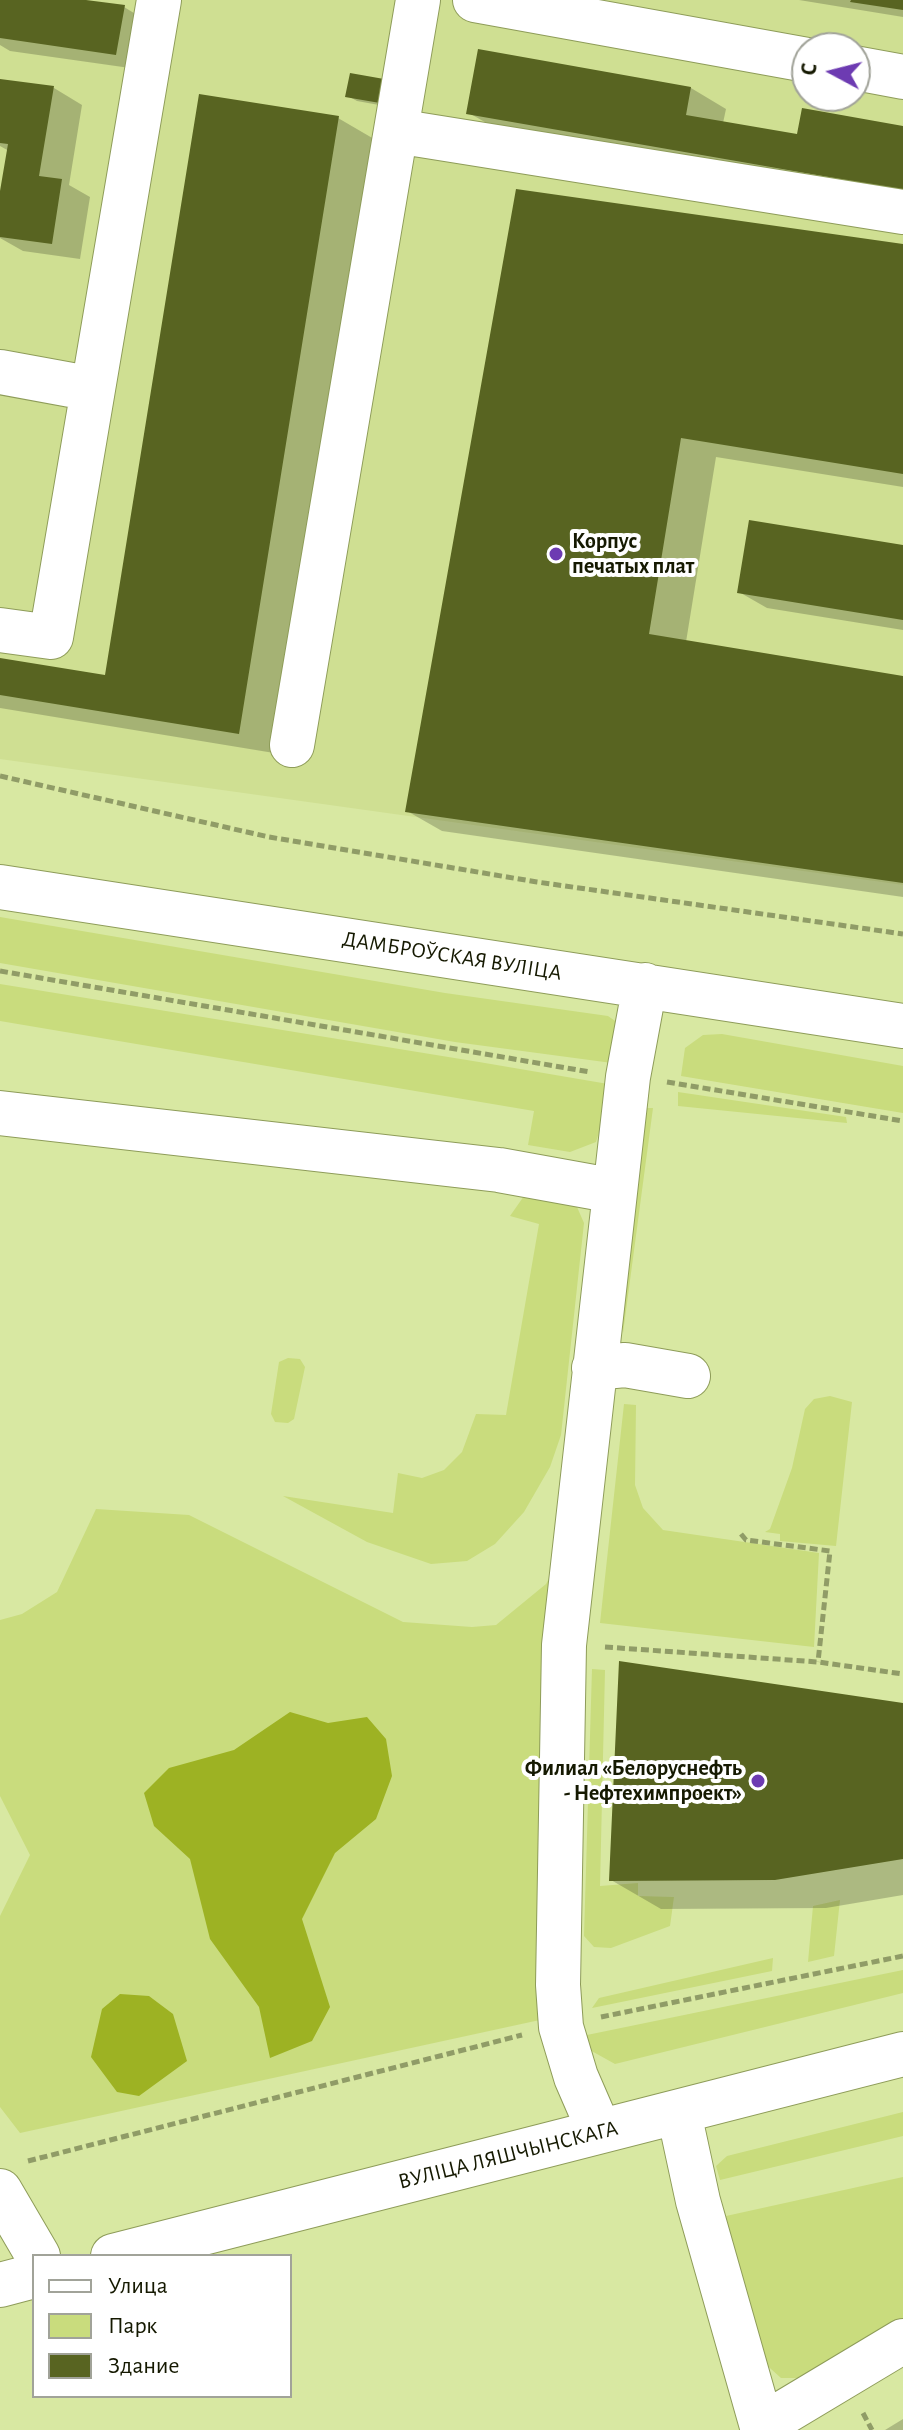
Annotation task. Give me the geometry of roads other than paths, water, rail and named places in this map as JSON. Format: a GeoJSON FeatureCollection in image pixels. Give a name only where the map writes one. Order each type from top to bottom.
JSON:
{"type":"FeatureCollection","features":[{"type":"Feature","properties":{"kind":"street"},"geometry":{"type":"LineString","coordinates":[[0,630],[51,637],[159,0]]}},
{"type":"Feature","properties":{"kind":"street"},"geometry":{"type":"LineString","coordinates":[[292,745],[418,0]]}},
{"type":"Feature","properties":{"kind":"street"},"geometry":{"type":"LineString","coordinates":[[475,0],[791,57]]}},
{"type":"Feature","properties":{"kind":"street"},"geometry":{"type":"LineString","coordinates":[[871,71],[903,77]]}},
{"type":"Feature","properties":{"kind":"street"},"geometry":{"type":"LineString","coordinates":[[396,131],[903,212]]}},
{"type":"Feature","properties":{"kind":"street"},"geometry":{"type":"LineString","coordinates":[[0,372],[93,389]]}},
{"type":"Feature","properties":{"kind":"street","name":"ДАМБРОЎСКАЯ ВУЛІЦА"},"geometry":{"type":"LineString","coordinates":[[0,887],[903,1026]]}},
{"type":"Feature","properties":{"kind":"street"},"geometry":{"type":"LineString","coordinates":[[599,2130],[576,2077],[561,2027],[558,1985],[564,1645],[628,1077],[645,985]]}},
{"type":"Feature","properties":{"kind":"street"},"geometry":{"type":"LineString","coordinates":[[0,1113],[484,1168],[615,1191]]}},
{"type":"Feature","properties":{"kind":"street"},"geometry":{"type":"LineString","coordinates":[[594,1368],[625,1365],[688,1376]]}},
{"type":"Feature","properties":{"kind":"street","name":"ВУЛІЦА ЛЯШЧЫНСКАГА"},"geometry":{"type":"LineString","coordinates":[[121,2254],[903,2054]]}},
{"type":"Feature","properties":{"kind":"street"},"geometry":{"type":"LineString","coordinates":[[679,2113],[698,2201],[763,2427],[903,2341]]}},
{"type":"Feature","properties":{"kind":"street"},"geometry":{"type":"LineString","coordinates":[[8,2178],[37,2254]]}},
{"type":"Feature","properties":{"kind":"street"},"geometry":{"type":"LineString","coordinates":[[0,2285],[32,2277]]}},
{"type":"Feature","properties":{"kind":"place","name":"Корпус печатых плат"},"geometry":{"type":"Point","coordinates":[556,554]}},
{"type":"Feature","properties":{"kind":"place","name":"Филиал «Белоруснефть - Нефтехимпроект»"},"geometry":{"type":"Point","coordinates":[758,1781]}}]}
